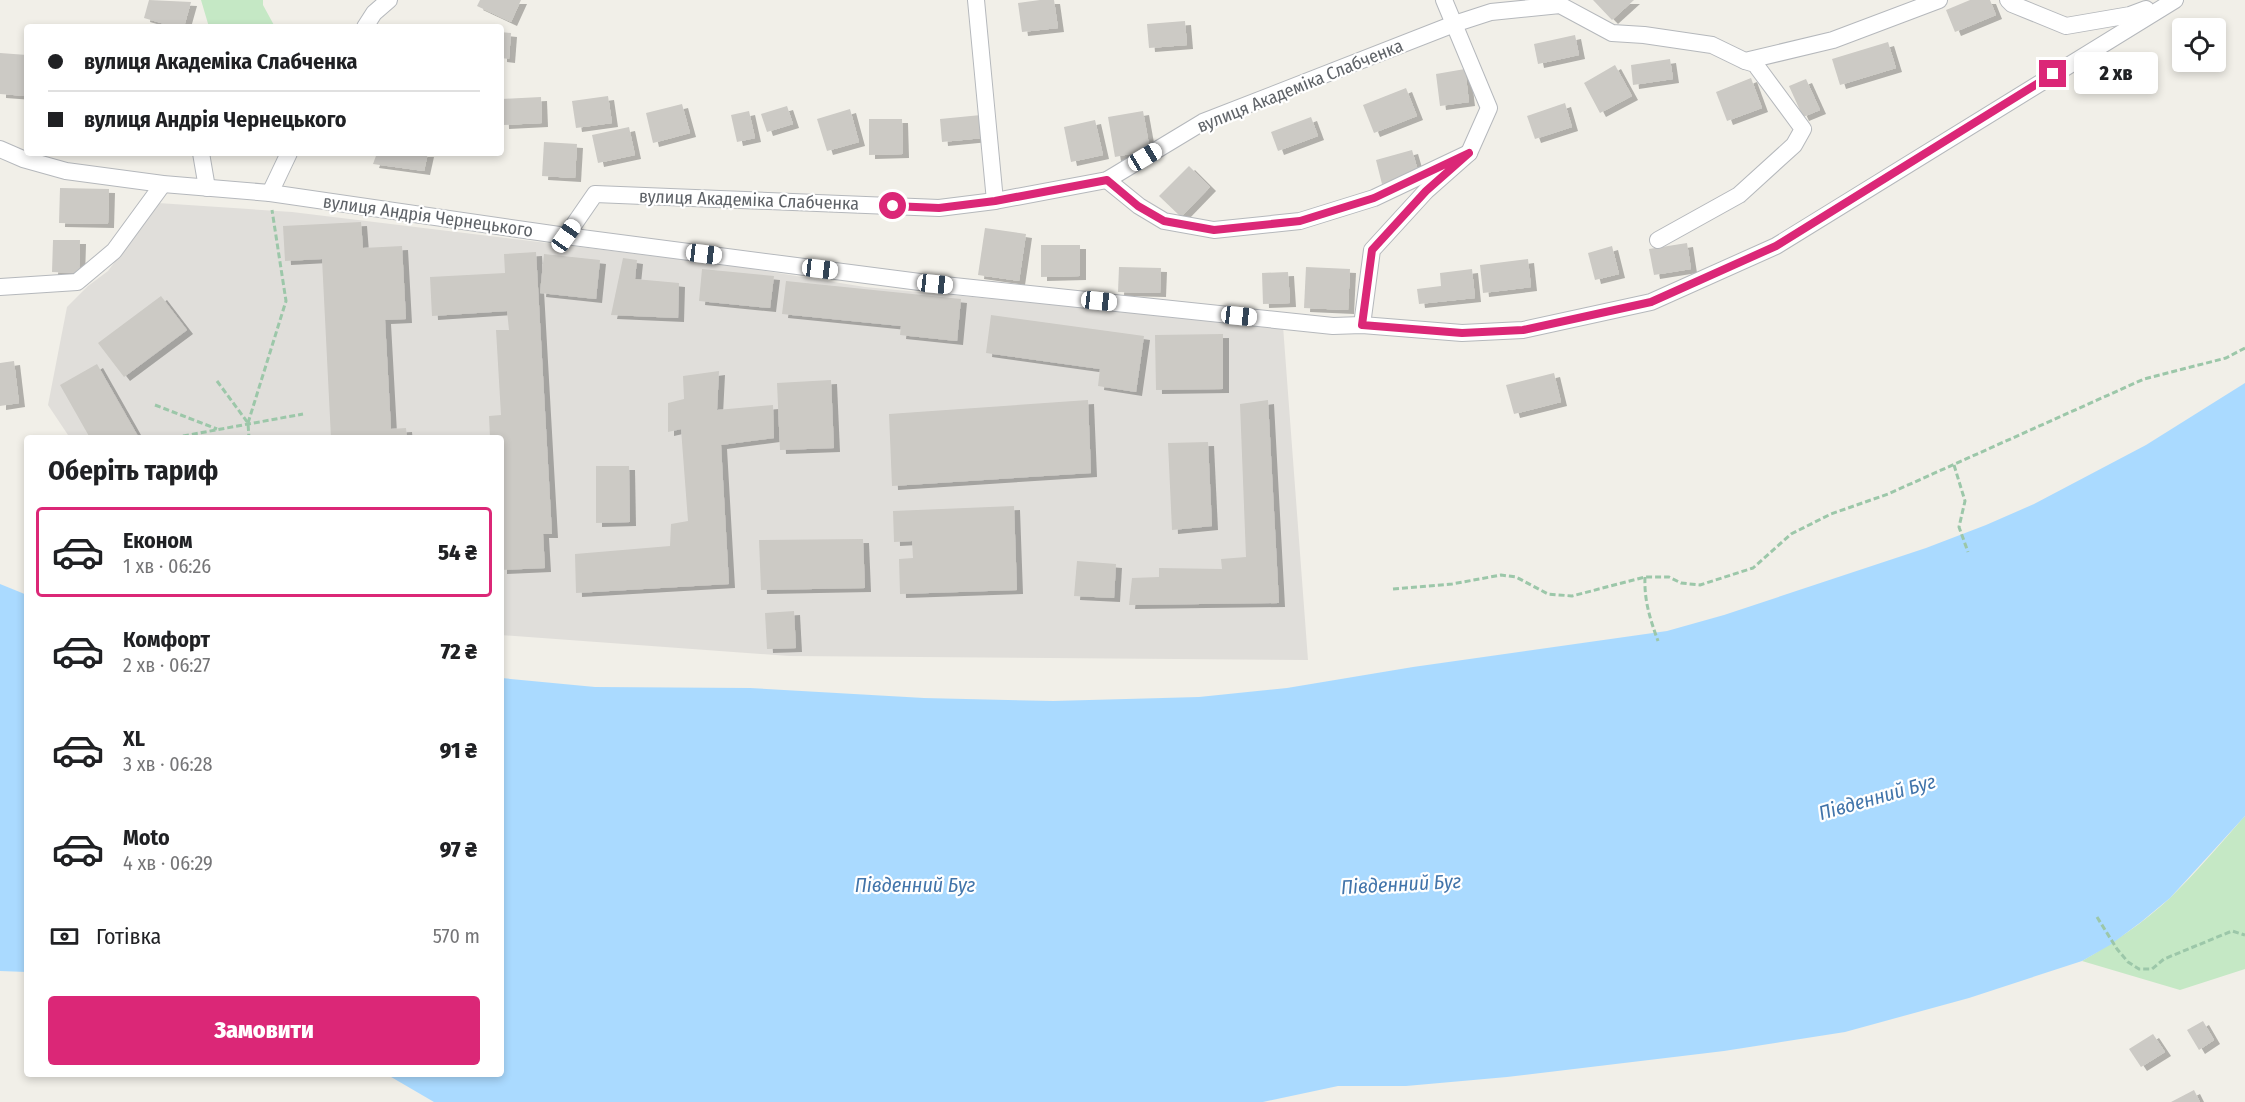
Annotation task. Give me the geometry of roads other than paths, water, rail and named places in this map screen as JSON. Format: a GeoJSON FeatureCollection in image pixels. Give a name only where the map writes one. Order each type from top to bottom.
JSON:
{"type":"FeatureCollection","features":[{"type":"Feature","properties":{"kind":"street"},"geometry":{"type":"LineString","coordinates":[[366,24],[374,13],[389,0]]}},
{"type":"Feature","properties":{"kind":"street"},"geometry":{"type":"LineString","coordinates":[[976,0],[995,201]]}},
{"type":"Feature","properties":{"kind":"street"},"geometry":{"type":"LineString","coordinates":[[1362,325],[1372,250],[1426,191],[1469,153],[1489,108],[1444,0]]}},
{"type":"Feature","properties":{"kind":"street"},"geometry":{"type":"LineString","coordinates":[[1745,61],[1833,40],[1938,0]]}},
{"type":"Feature","properties":{"kind":"street"},"geometry":{"type":"LineString","coordinates":[[2008,0],[2012,4],[2066,26],[2130,15],[2167,0]]}},
{"type":"Feature","properties":{"kind":"street","name":"вулиця Андрія Чернецького"},"geometry":{"type":"LineString","coordinates":[[0,149],[22,159],[66,171],[163,184],[270,193],[566,236],[947,285],[1333,326],[1362,325],[1462,333],[1523,330],[1651,302],[1776,246],[2175,0]]}},
{"type":"Feature","properties":{"kind":"street","name":"вулиця Академіка Слабченка"},"geometry":{"type":"LineString","coordinates":[[566,236],[595,194],[939,208],[995,201],[1107,180],[1203,122],[1454,24],[1491,12],[1560,5],[1612,33],[1644,35],[1712,45],[1755,64],[1803,129],[1794,145],[1738,195],[1658,240]]}},
{"type":"Feature","properties":{"kind":"street"},"geometry":{"type":"LineString","coordinates":[[1107,180],[1138,206],[1164,221],[1214,230],[1300,221],[1374,198],[1469,153]]}},
{"type":"Feature","properties":{"kind":"street"},"geometry":{"type":"LineString","coordinates":[[202,156],[207,188]]}},
{"type":"Feature","properties":{"kind":"street"},"geometry":{"type":"LineString","coordinates":[[270,193],[288,156]]}},
{"type":"Feature","properties":{"kind":"street"},"geometry":{"type":"LineString","coordinates":[[0,287],[77,282],[114,251],[163,184]]}},
{"type":"Feature","properties":{"kind":"water","name":"Південний Буг"},"geometry":{"type":"Polygon","coordinates":[[[2245,383],[2245,816],[2170,898],[2110,945],[2082,961],[1969,998],[1845,1032],[1724,1051],[1507,1077],[1406,1086],[1338,1086],[1263,1102],[434,1102],[391,1077],[504,1077],[504,678],[595,687],[750,688],[924,698],[1053,701],[1199,697],[1287,688],[1413,667],[1667,631],[1724,615],[1926,548],[1986,525],[2034,504],[2146,445],[2245,383]]]}},
{"type":"Feature","properties":{"kind":"water"},"geometry":{"type":"Polygon","coordinates":[[[0,584],[24,594],[24,972],[0,971],[0,584]]]}}]}
